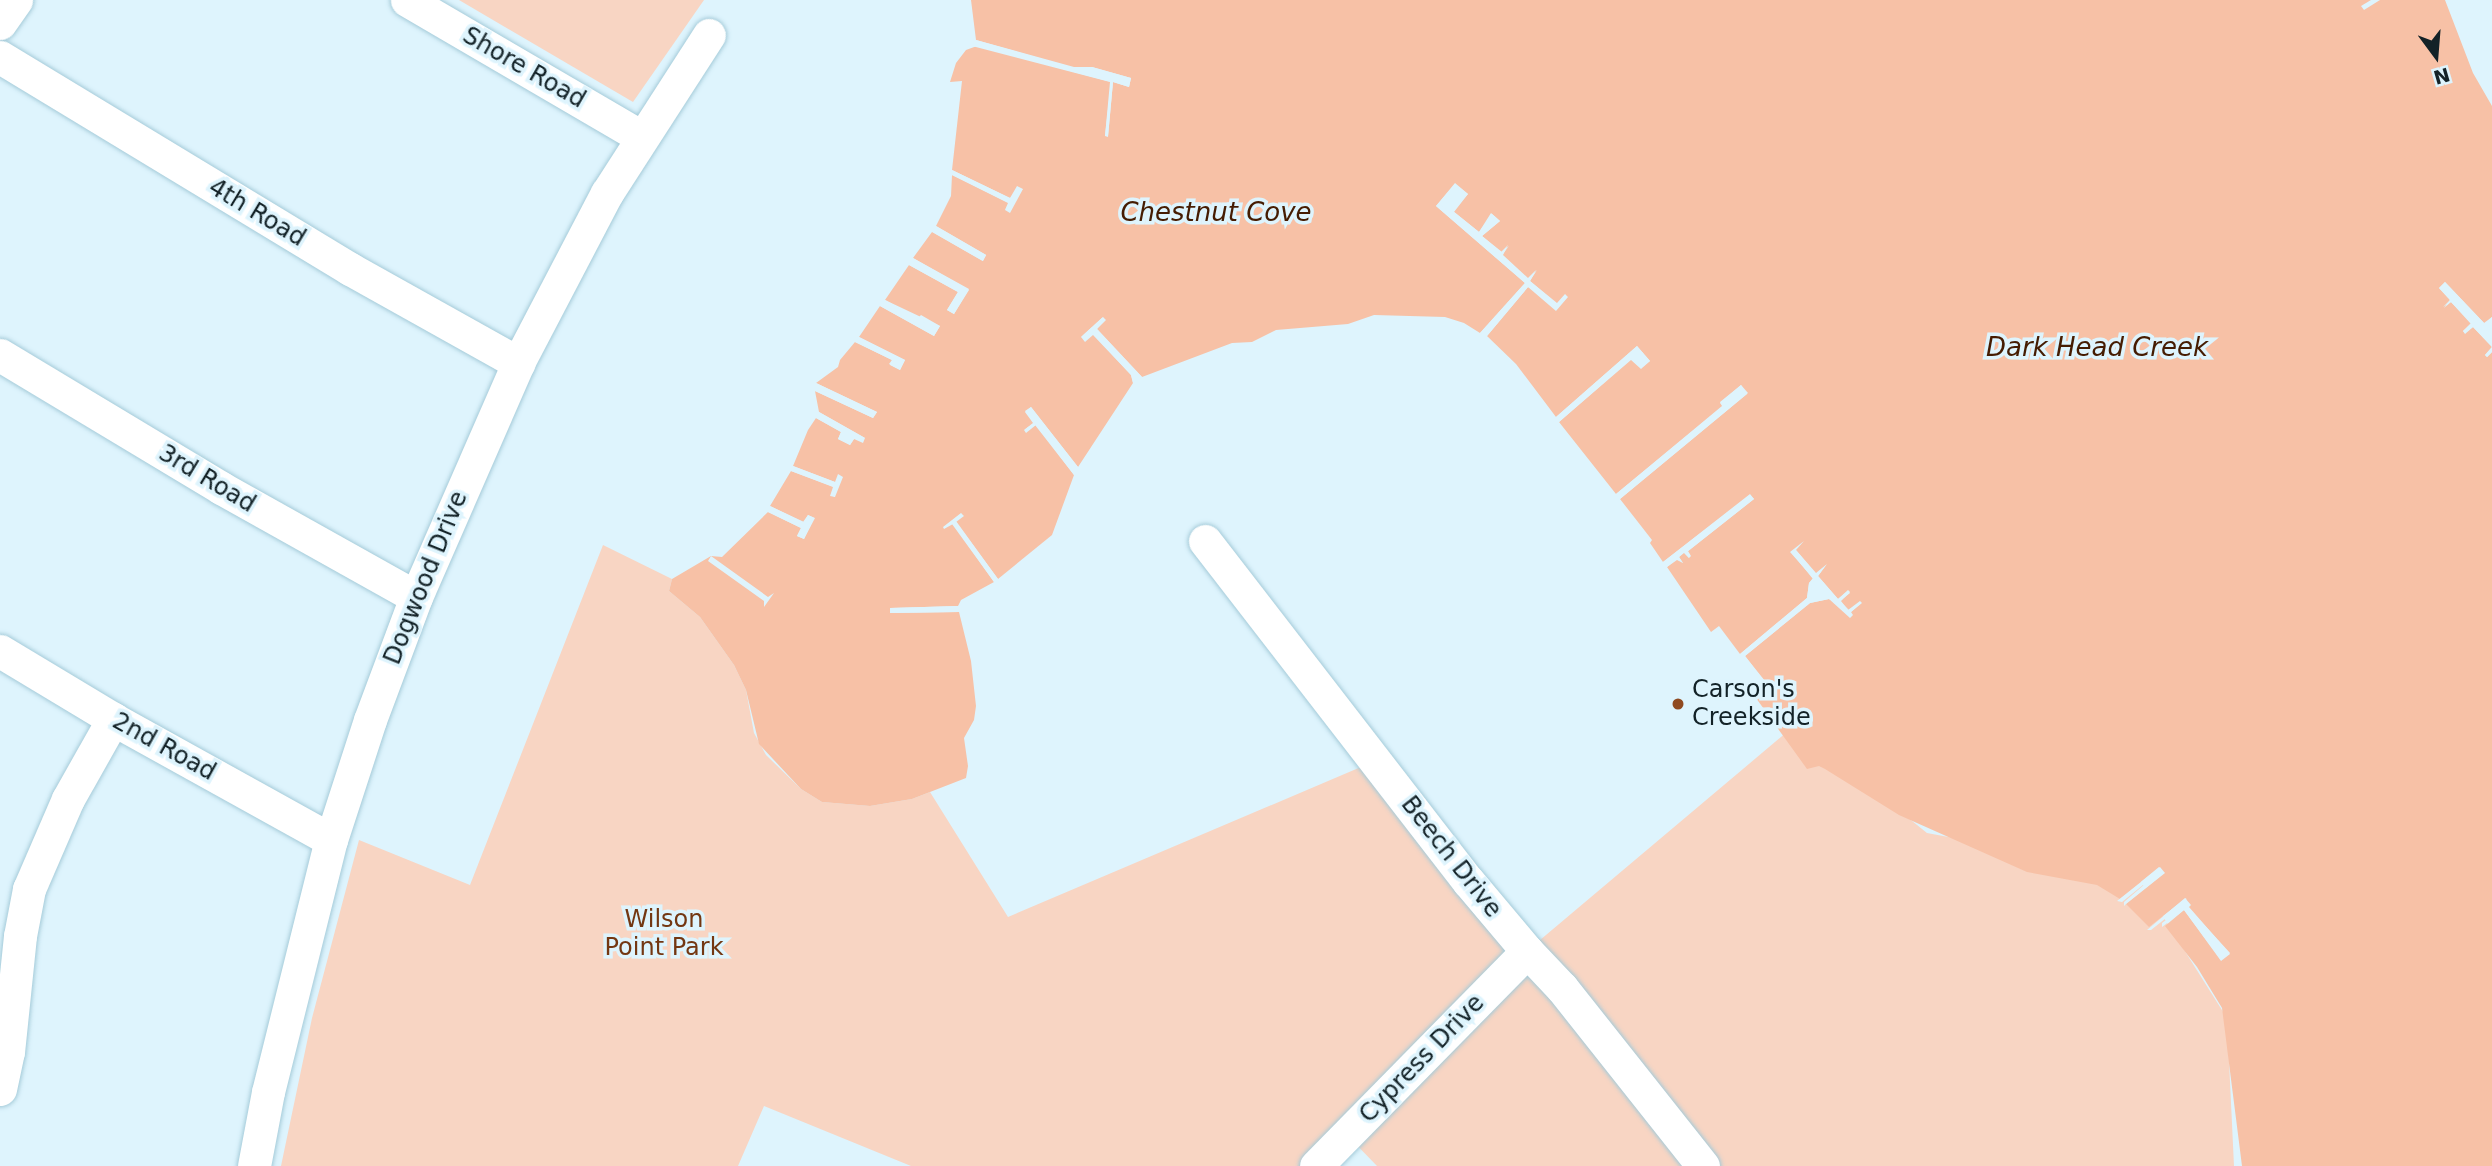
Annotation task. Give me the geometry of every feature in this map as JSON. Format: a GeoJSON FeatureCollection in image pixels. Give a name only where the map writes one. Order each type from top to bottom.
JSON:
{"type":"FeatureCollection","features":[{"type":"Feature","properties":{"kind":"street"},"geometry":{"type":"LineString","coordinates":[[0,23],[16,0]]}},
{"type":"Feature","properties":{"kind":"street","name":"Shore Road"},"geometry":{"type":"LineString","coordinates":[[407,0],[641,137]]}},
{"type":"Feature","properties":{"kind":"street","name":"Dogwood Drive"},"geometry":{"type":"LineString","coordinates":[[254,1166],[268,1092],[331,840],[370,720],[416,597],[518,363],[607,193],[709,36]]}},
{"type":"Feature","properties":{"kind":"street","name":"4th Road"},"geometry":{"type":"LineString","coordinates":[[0,57],[350,269],[518,363]]}},
{"type":"Feature","properties":{"kind":"street","name":"3rd Road"},"geometry":{"type":"LineString","coordinates":[[0,355],[221,488],[416,597]]}},
{"type":"Feature","properties":{"kind":"street","name":"Beech Drive"},"geometry":{"type":"LineString","coordinates":[[1205,541],[1468,881],[1562,988],[1703,1166]]}},
{"type":"Feature","properties":{"kind":"street","name":"2nd Road"},"geometry":{"type":"LineString","coordinates":[[0,651],[113,719],[331,840]]}},
{"type":"Feature","properties":{"kind":"street"},"geometry":{"type":"LineString","coordinates":[[0,1089],[10,1040],[10,932],[63,810],[113,719]]}},
{"type":"Feature","properties":{"kind":"street","name":"Cypress Drive"},"geometry":{"type":"LineString","coordinates":[[1317,1166],[1527,951]]}},
{"type":"Feature","properties":{"kind":"green space"},"geometry":{"type":"Polygon","coordinates":[[[459,0],[704,0],[633,102],[459,0]]]}},
{"type":"Feature","properties":{"kind":"green space","name":"Wilson Point Park"},"geometry":{"type":"Polygon","coordinates":[[[603,545],[672,579],[669,591],[700,617],[734,665],[746,690],[754,733],[766,755],[801,789],[822,802],[870,806],[912,799],[930,792],[1008,917],[1375,761],[1527,951],[1794,726],[1927,833],[2135,872],[2227,1018],[2234,1166],[1377,1166],[1347,1135],[1316,1166],[911,1166],[764,1106],[738,1166],[281,1166],[312,1018],[359,840],[470,885],[603,545]]]}},
{"type":"Feature","properties":{"kind":"water","name":"Dark Head Creek"},"geometry":{"type":"Polygon","coordinates":[[[971,0],[2371,0],[2361,6],[2364,10],[2380,0],[2445,0],[2473,73],[2492,106],[2492,317],[2485,324],[2445,282],[2439,288],[2450,300],[2444,308],[2451,302],[2471,324],[2463,331],[2465,333],[2473,327],[2492,347],[2485,355],[2487,357],[2492,352],[2492,1166],[2242,1166],[2222,1008],[2197,967],[2165,926],[2184,910],[2221,960],[2230,953],[2188,907],[2186,898],[2149,927],[2126,904],[2164,873],[2159,867],[2120,899],[2097,885],[2027,872],[1899,815],[1819,766],[1807,769],[1756,698],[1768,686],[1745,656],[1810,603],[1829,599],[1851,612],[1861,603],[1849,610],[1840,601],[1850,593],[1848,591],[1838,599],[1818,576],[1826,565],[1816,574],[1795,549],[1791,552],[1813,579],[1809,583],[1807,598],[1740,654],[1719,626],[1711,632],[1667,567],[1677,559],[1683,563],[1679,557],[1684,552],[1689,558],[1687,552],[1754,499],[1750,495],[1663,562],[1650,543],[1652,540],[1620,499],[1747,394],[1741,385],[1720,403],[1723,406],[1616,494],[1559,422],[1631,359],[1641,368],[1650,361],[1637,346],[1556,417],[1516,364],[1487,336],[1528,287],[1557,304],[1530,281],[1537,270],[1528,279],[1502,255],[1509,246],[1502,252],[1482,236],[1500,221],[1492,214],[1479,232],[1453,211],[1468,194],[1455,184],[1436,206],[1525,283],[1480,333],[1464,323],[1445,317],[1374,315],[1348,324],[1276,330],[1252,342],[1232,343],[1142,377],[1097,329],[1103,317],[1081,337],[1093,334],[1131,375],[1133,383],[1078,467],[1031,407],[1025,411],[1034,423],[1024,430],[1035,425],[1074,475],[1052,535],[998,579],[956,521],[962,513],[952,524],[994,582],[961,600],[958,606],[890,608],[891,613],[959,612],[971,661],[976,706],[974,720],[964,738],[968,766],[966,778],[912,799],[870,806],[822,802],[801,789],[759,744],[746,690],[734,665],[700,617],[669,591],[672,579],[711,556],[722,557],[768,512],[801,528],[797,536],[804,539],[814,518],[808,515],[804,522],[770,506],[791,471],[834,487],[831,495],[835,497],[835,482],[793,466],[808,430],[816,418],[841,432],[838,439],[850,445],[854,439],[865,438],[819,412],[815,391],[873,418],[877,412],[816,383],[838,367],[840,360],[855,342],[892,360],[890,365],[900,370],[905,360],[859,337],[880,306],[934,336],[940,326],[885,300],[909,265],[958,292],[947,310],[954,314],[969,290],[913,258],[932,232],[983,261],[986,255],[936,226],[951,196],[952,175],[1009,203],[1005,210],[1023,189],[1010,198],[952,170],[962,81],[950,82],[956,63],[966,50],[977,46],[1111,82],[1105,136],[1108,136],[1113,82],[1129,87],[1131,78],[1092,67],[1074,68],[976,40],[971,0]]]}},
{"type":"Feature","properties":{"kind":"pier"},"geometry":{"type":"Polygon","coordinates":[[[976,40],[1074,67],[1092,67],[1131,78],[1129,87],[1113,82],[1108,137],[1105,136],[1110,82],[972,46],[976,40]]]}},
{"type":"Feature","properties":{"kind":"pier"},"geometry":{"type":"Polygon","coordinates":[[[952,170],[1010,198],[1017,186],[1023,189],[1010,213],[1005,210],[1008,203],[952,175],[952,170]]]}},
{"type":"Feature","properties":{"kind":"pier"},"geometry":{"type":"Polygon","coordinates":[[[1455,183],[1468,194],[1454,212],[1479,232],[1491,213],[1500,221],[1482,236],[1501,252],[1508,245],[1503,255],[1528,278],[1536,270],[1530,281],[1557,303],[1565,294],[1568,297],[1556,311],[1528,287],[1487,336],[1480,333],[1525,283],[1436,206],[1455,183]],[[1455,188],[1441,205],[1451,214],[1450,209],[1463,194],[1455,188]]]}},
{"type":"Feature","properties":{"kind":"pier"},"geometry":{"type":"Polygon","coordinates":[[[936,226],[986,255],[983,261],[932,232],[936,226]]]}},
{"type":"Feature","properties":{"kind":"pier"},"geometry":{"type":"Polygon","coordinates":[[[913,258],[969,289],[954,314],[947,310],[958,292],[909,265],[911,262],[961,289],[953,309],[964,290],[911,261],[913,258]]]}},
{"type":"Feature","properties":{"kind":"pier"},"geometry":{"type":"Polygon","coordinates":[[[2445,282],[2484,323],[2492,317],[2492,326],[2488,330],[2492,338],[2485,332],[2485,327],[2443,289],[2492,342],[2492,347],[2473,327],[2465,334],[2463,331],[2471,323],[2451,302],[2443,307],[2450,300],[2439,288],[2445,282]]]}},
{"type":"Feature","properties":{"kind":"pier"},"geometry":{"type":"Polygon","coordinates":[[[885,300],[918,318],[921,315],[940,326],[934,336],[880,306],[882,304],[933,332],[935,328],[883,303],[885,300]]]}},
{"type":"Feature","properties":{"kind":"pier"},"geometry":{"type":"Polygon","coordinates":[[[1103,317],[1106,320],[1097,329],[1142,377],[1139,379],[1134,374],[1136,381],[1133,383],[1131,375],[1093,335],[1085,342],[1081,337],[1103,317]]]}},
{"type":"Feature","properties":{"kind":"pier"},"geometry":{"type":"Polygon","coordinates":[[[859,337],[905,360],[900,370],[889,364],[892,360],[855,342],[859,337]]]}},
{"type":"Feature","properties":{"kind":"pier"},"geometry":{"type":"Polygon","coordinates":[[[1637,346],[1650,361],[1641,369],[1631,360],[1559,422],[1556,417],[1637,346]]]}},
{"type":"Feature","properties":{"kind":"pier"},"geometry":{"type":"Polygon","coordinates":[[[816,383],[877,412],[873,418],[815,391],[816,387],[872,414],[816,386],[816,383]]]}},
{"type":"Feature","properties":{"kind":"pier"},"geometry":{"type":"Polygon","coordinates":[[[1741,385],[1748,393],[1620,499],[1616,494],[1722,406],[1720,402],[1741,385]]]}},
{"type":"Feature","properties":{"kind":"pier"},"geometry":{"type":"Polygon","coordinates":[[[1031,407],[1078,467],[1077,470],[1030,412],[1076,472],[1074,475],[1036,425],[1026,433],[1024,430],[1033,423],[1025,412],[1031,407]]]}},
{"type":"Feature","properties":{"kind":"pier"},"geometry":{"type":"Polygon","coordinates":[[[819,412],[865,438],[863,443],[854,439],[850,445],[838,439],[841,432],[816,418],[819,412]]]}},
{"type":"Feature","properties":{"kind":"pier"},"geometry":{"type":"Polygon","coordinates":[[[793,466],[835,482],[838,474],[843,477],[835,497],[830,496],[833,487],[791,471],[793,466]]]}},
{"type":"Feature","properties":{"kind":"pier"},"geometry":{"type":"Polygon","coordinates":[[[1750,494],[1754,499],[1688,551],[1691,556],[1689,558],[1684,553],[1679,557],[1683,563],[1677,560],[1667,567],[1663,562],[1750,494]]]}},
{"type":"Feature","properties":{"kind":"pier"},"geometry":{"type":"Polygon","coordinates":[[[770,506],[803,522],[808,515],[815,518],[804,539],[797,536],[801,528],[768,512],[770,506]]]}},
{"type":"Feature","properties":{"kind":"pier"},"geometry":{"type":"Polygon","coordinates":[[[961,513],[964,516],[956,522],[998,579],[994,582],[953,524],[944,529],[943,527],[961,513]]]}},
{"type":"Feature","properties":{"kind":"pier"},"geometry":{"type":"Polygon","coordinates":[[[1804,541],[1796,550],[1816,573],[1827,564],[1818,576],[1838,599],[1848,590],[1850,592],[1841,601],[1848,610],[1860,601],[1862,603],[1851,612],[1853,615],[1850,618],[1829,599],[1810,603],[1745,656],[1769,686],[1766,688],[1740,654],[1807,598],[1809,583],[1813,578],[1790,552],[1804,541]],[[1816,579],[1812,584],[1810,599],[1830,595],[1816,579]]]}},
{"type":"Feature","properties":{"kind":"pier"},"geometry":{"type":"Polygon","coordinates":[[[711,556],[768,597],[774,593],[764,607],[764,601],[708,561],[711,556]]]}},
{"type":"Feature","properties":{"kind":"pier"},"geometry":{"type":"Polygon","coordinates":[[[958,606],[959,612],[890,613],[890,608],[958,606]]]}},
{"type":"Feature","properties":{"kind":"pier"},"geometry":{"type":"Polygon","coordinates":[[[2160,867],[2165,873],[2124,906],[2124,902],[2159,872],[2122,902],[2117,901],[2160,867]]]}},
{"type":"Feature","properties":{"kind":"pier"},"geometry":{"type":"Polygon","coordinates":[[[2185,898],[2191,905],[2189,907],[2230,954],[2221,961],[2184,910],[2162,927],[2162,923],[2185,906],[2185,903],[2151,930],[2147,930],[2185,898]]]}},
{"type":"Feature","properties":{"kind":"place","name":"Carson's Creekside"},"geometry":{"type":"Point","coordinates":[1678,704]}},
{"type":"Feature","properties":{"kind":"water label","name":"Chestnut Cove"},"geometry":{"type":"Point","coordinates":[1216,213]}}]}
